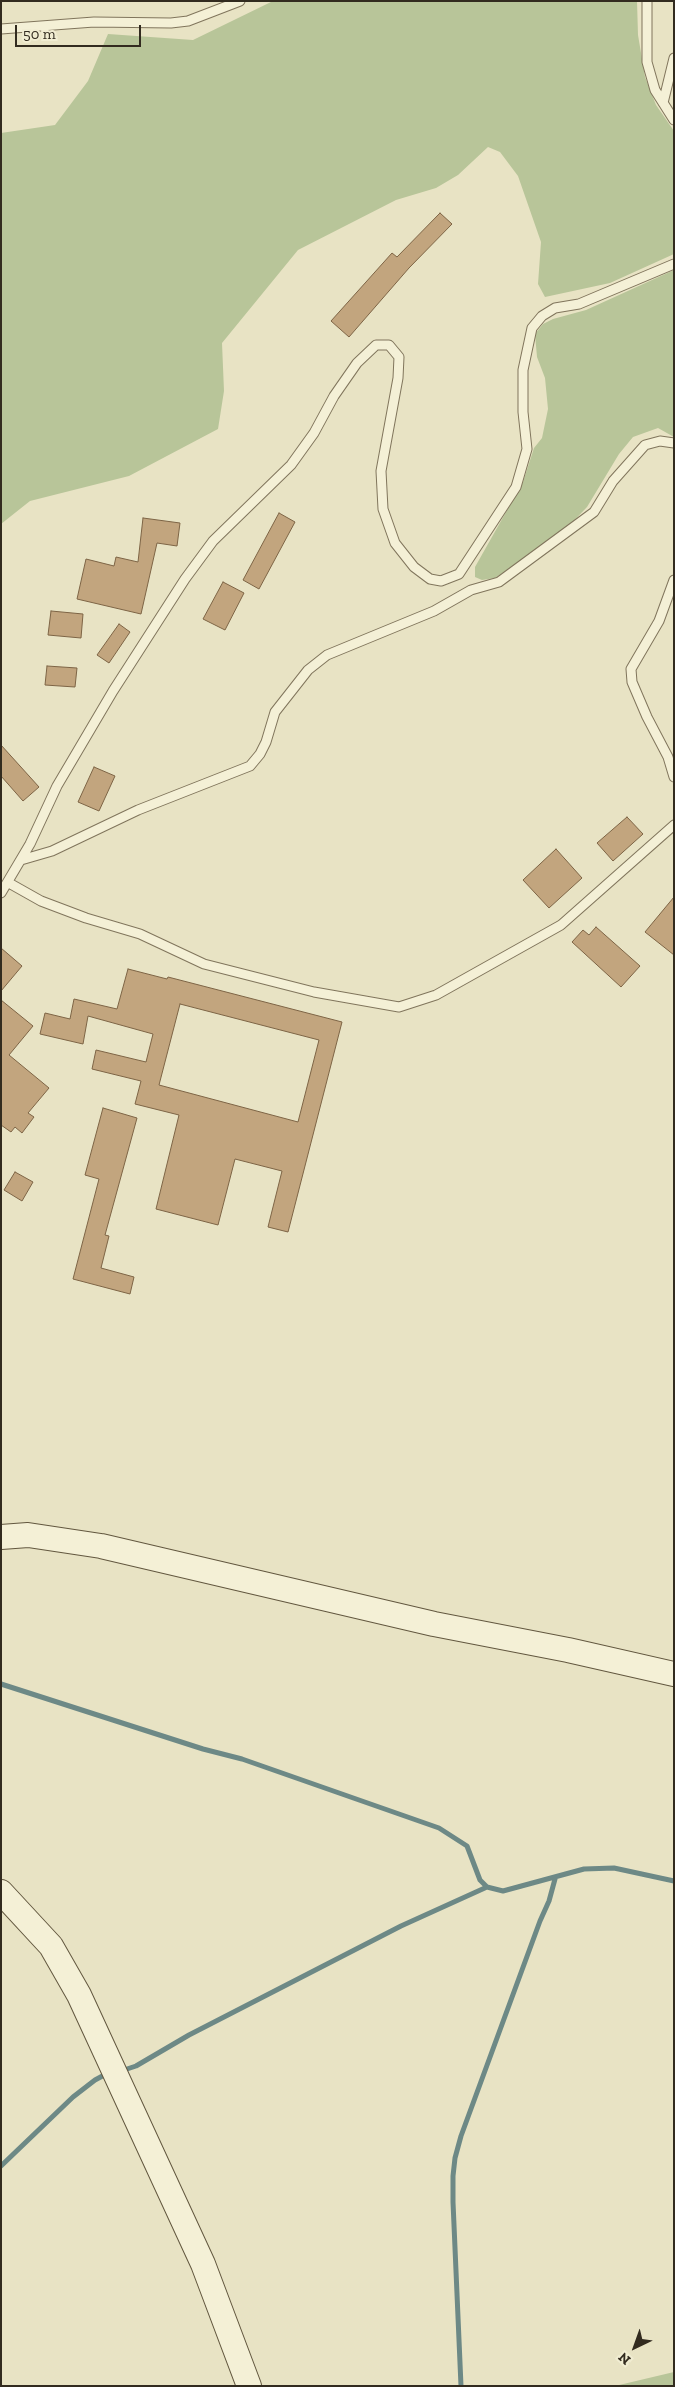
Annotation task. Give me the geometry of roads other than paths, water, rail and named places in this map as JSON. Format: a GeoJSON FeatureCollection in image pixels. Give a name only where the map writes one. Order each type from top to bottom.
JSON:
{"type":"FeatureCollection","features":[{"type":"Feature","properties":{"kind":"street"},"geometry":{"type":"LineString","coordinates":[[1,1537],[28,1535],[101,1546],[434,1624],[568,1650],[674,1674]]}},
{"type":"Feature","properties":{"kind":"street"},"geometry":{"type":"LineString","coordinates":[[1,1892],[51,1946],[79,1995],[204,2264],[249,2386]]}},
{"type":"Feature","properties":{"kind":"lane"},"geometry":{"type":"LineString","coordinates":[[1,29],[94,22],[171,23],[188,21],[240,1]]}},
{"type":"Feature","properties":{"kind":"lane"},"geometry":{"type":"LineString","coordinates":[[647,1],[647,62],[655,90],[674,120]]}},
{"type":"Feature","properties":{"kind":"lane"},"geometry":{"type":"LineString","coordinates":[[664,103],[674,58]]}},
{"type":"Feature","properties":{"kind":"lane"},"geometry":{"type":"LineString","coordinates":[[1,893],[9,883],[57,786],[113,691],[185,579],[213,541],[291,465],[314,432],[334,396],[357,364],[376,345],[389,345],[399,357],[398,378],[381,471],[383,509],[395,542],[414,567],[430,580],[441,581],[458,574],[516,487],[527,449],[523,412],[523,370],[532,328],[542,316],[555,308],[579,304],[674,264]]}},
{"type":"Feature","properties":{"kind":"lane"},"geometry":{"type":"LineString","coordinates":[[21,860],[52,851],[138,810],[250,766],[260,754],[266,742],[275,712],[308,670],[327,654],[434,611],[471,590],[499,582],[594,512],[613,481],[645,445],[660,441],[674,443]]}},
{"type":"Feature","properties":{"kind":"lane"},"geometry":{"type":"LineString","coordinates":[[674,580],[659,620],[631,669],[632,682],[647,717],[668,757],[674,777]]}},
{"type":"Feature","properties":{"kind":"lane"},"geometry":{"type":"LineString","coordinates":[[9,883],[41,901],[86,918],[140,934],[204,964],[314,992],[399,1006],[436,995],[561,925],[674,825]]}},
{"type":"Feature","properties":{"kind":"waterway"},"geometry":{"type":"LineString","coordinates":[[1,1684],[203,1749],[242,1759],[439,1828],[467,1846],[480,1880],[487,1887],[503,1891],[584,1869],[614,1868],[674,1881]]}},
{"type":"Feature","properties":{"kind":"waterway"},"geometry":{"type":"LineString","coordinates":[[461,2386],[453,2202],[455,2158],[461,2136],[549,1901],[555,1879]]}},
{"type":"Feature","properties":{"kind":"waterway"},"geometry":{"type":"LineString","coordinates":[[121,2071],[136,2066],[189,2035],[401,1926],[487,1887]]}},
{"type":"Feature","properties":{"kind":"waterway"},"geometry":{"type":"LineString","coordinates":[[1,2166],[73,2097],[95,2080],[108,2073]]}}]}
